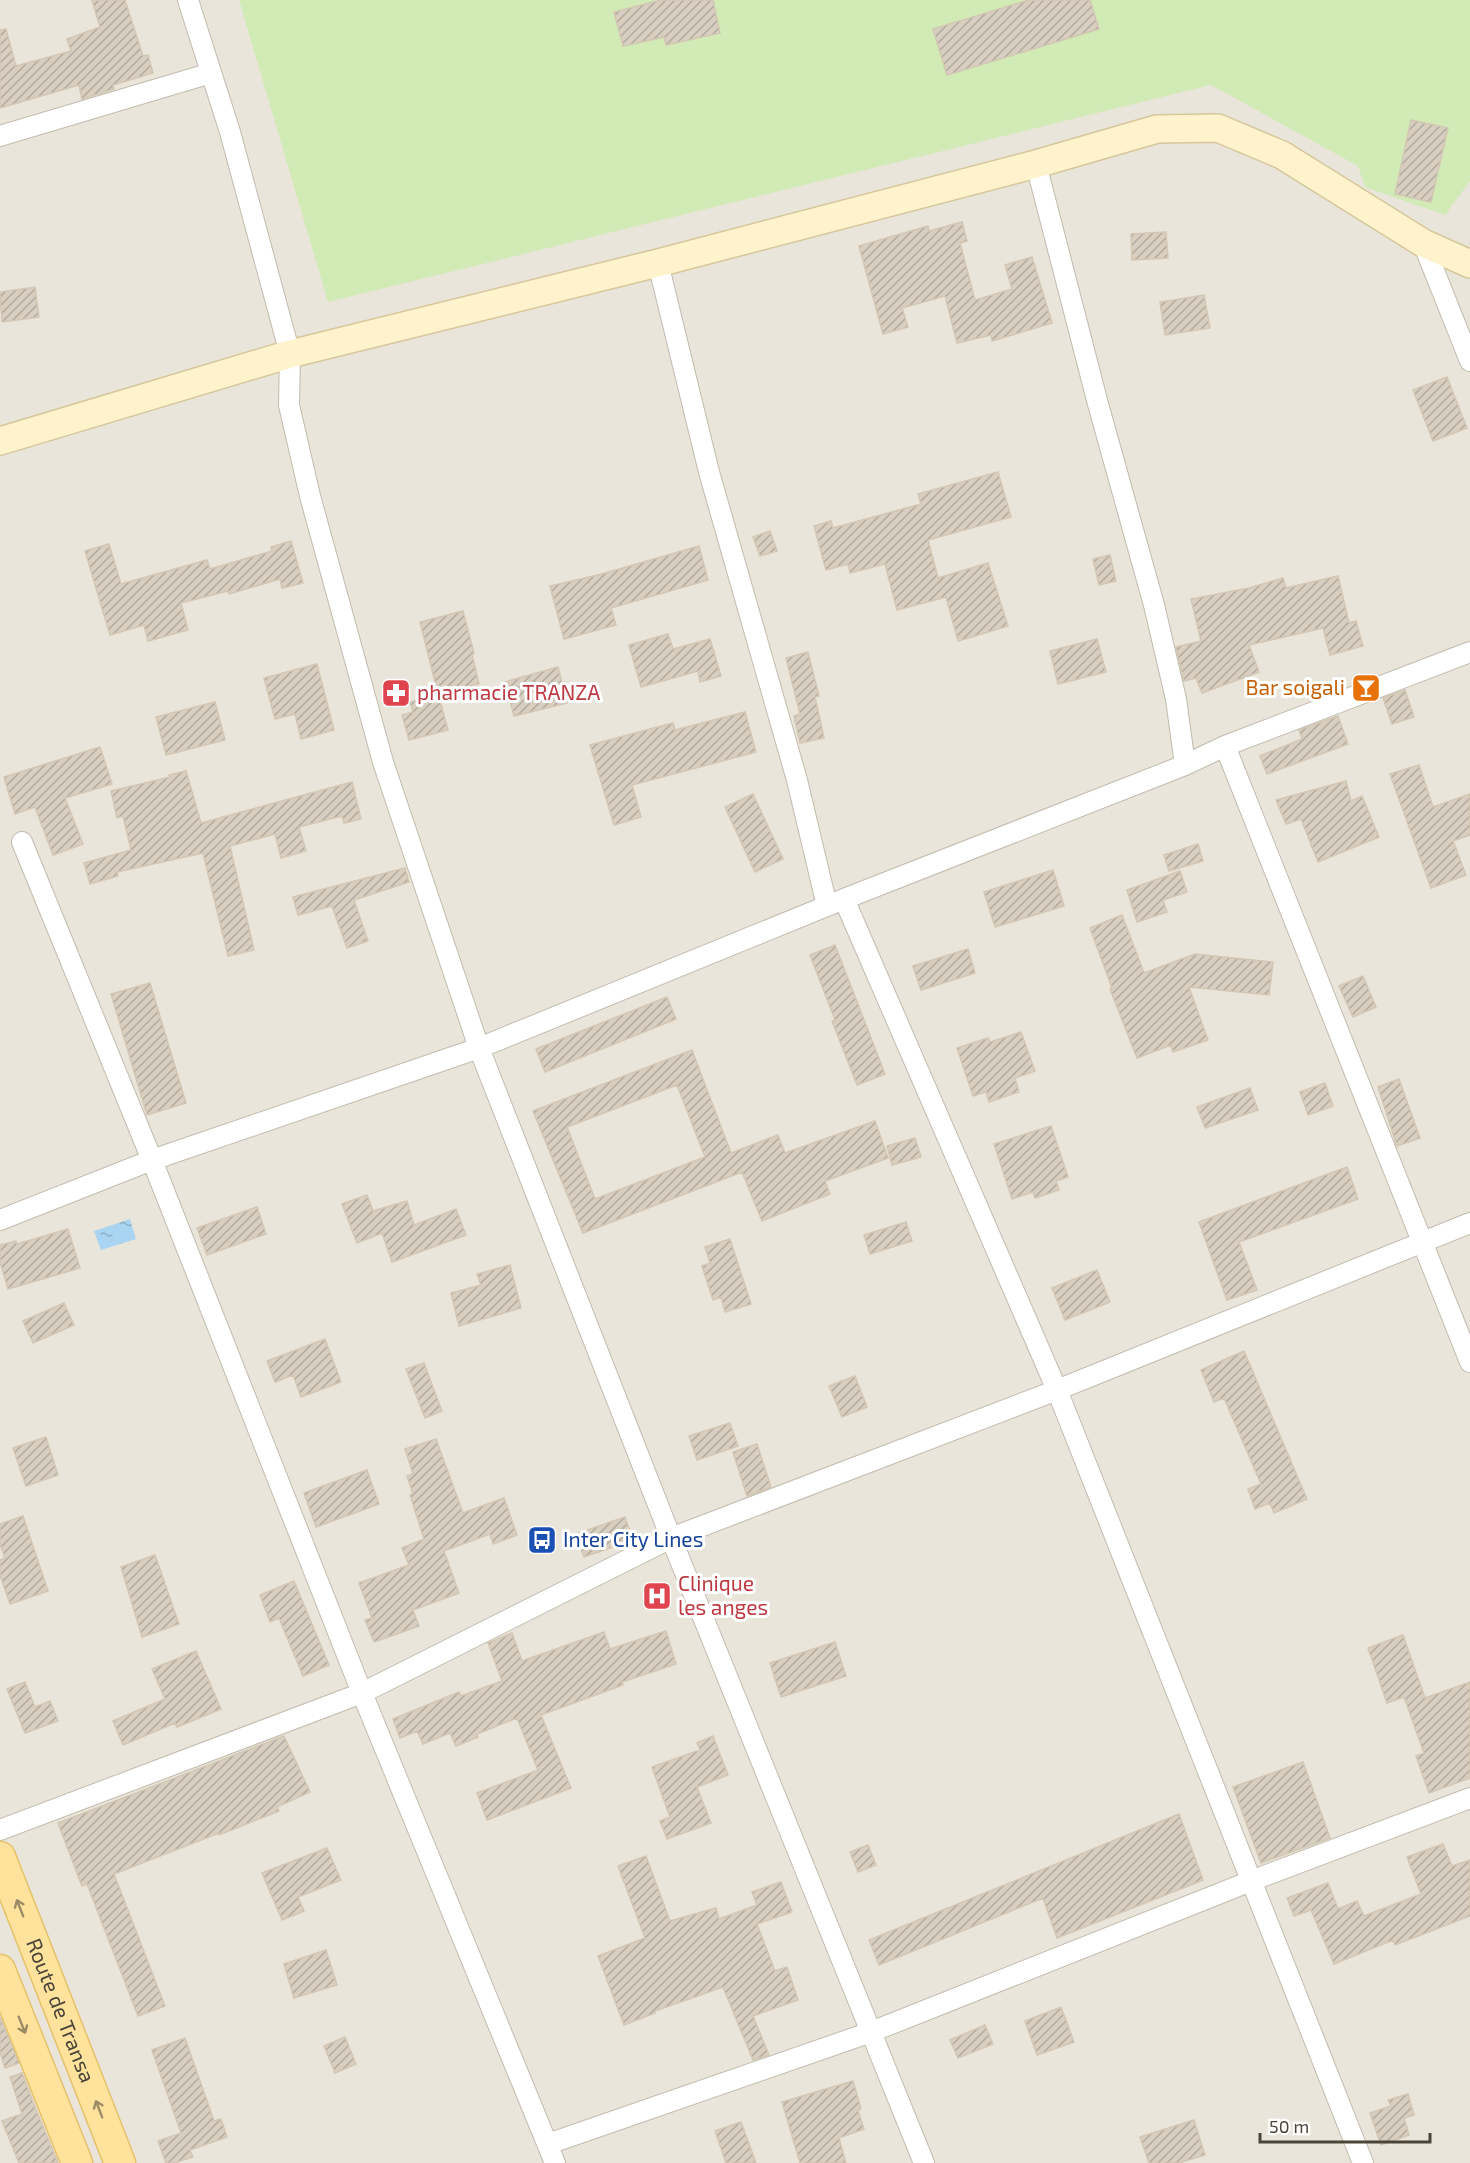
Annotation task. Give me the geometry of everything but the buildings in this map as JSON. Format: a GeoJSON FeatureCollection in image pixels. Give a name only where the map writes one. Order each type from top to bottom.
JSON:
{"type":"FeatureCollection","features":[{"type":"Feature","properties":{"kind":"main road","name":"Route de Transa"},"geometry":{"type":"LineString","coordinates":[[0,1857],[120,2163]]}},
{"type":"Feature","properties":{"kind":"main road","name":"Route de Transa"},"geometry":{"type":"LineString","coordinates":[[0,1970],[77,2163]]}},
{"type":"Feature","properties":{"kind":"street"},"geometry":{"type":"LineString","coordinates":[[188,0],[230,132],[290,354],[289,405],[316,518],[383,762],[479,1048],[671,1538],[924,2163]]}},
{"type":"Feature","properties":{"kind":"street"},"geometry":{"type":"LineString","coordinates":[[0,136],[211,73]]}},
{"type":"Feature","properties":{"kind":"street"},"geometry":{"type":"LineString","coordinates":[[0,441],[290,354],[658,263],[1036,165],[1157,129],[1218,128],[1282,155],[1422,243],[1470,264]]}},
{"type":"Feature","properties":{"kind":"street"},"geometry":{"type":"LineString","coordinates":[[1036,165],[1098,404],[1154,605],[1176,699],[1185,765]]}},
{"type":"Feature","properties":{"kind":"street"},"geometry":{"type":"LineString","coordinates":[[1422,243],[1470,361]]}},
{"type":"Feature","properties":{"kind":"street"},"geometry":{"type":"LineString","coordinates":[[658,263],[709,472],[797,780],[836,902],[1057,1390],[1363,2163]]}},
{"type":"Feature","properties":{"kind":"street"},"geometry":{"type":"LineString","coordinates":[[0,1220],[152,1160],[479,1048],[836,902],[1185,765],[1225,746],[1470,652]]}},
{"type":"Feature","properties":{"kind":"street"},"geometry":{"type":"LineString","coordinates":[[1225,746],[1470,1362]]}},
{"type":"Feature","properties":{"kind":"street"},"geometry":{"type":"LineString","coordinates":[[22,842],[152,1160],[362,1694],[555,2163]]}},
{"type":"Feature","properties":{"kind":"street"},"geometry":{"type":"LineString","coordinates":[[0,1830],[362,1694],[671,1538],[1057,1390],[1470,1223]]}},
{"type":"Feature","properties":{"kind":"street"},"geometry":{"type":"LineString","coordinates":[[548,2144],[871,2032],[1251,1881],[1470,1798]]}},
{"type":"Feature","properties":{"kind":"shaded area"},"geometry":{"type":"Polygon","coordinates":[[[0,0],[1470,0],[1470,2163],[0,2163],[0,0]]]}},
{"type":"Feature","properties":{"kind":"green space"},"geometry":{"type":"Polygon","coordinates":[[[239,0],[1470,0],[1470,181],[1445,215],[1365,187],[1358,166],[1211,85],[328,302],[239,0]]]}},
{"type":"Feature","properties":{"kind":"water"},"geometry":{"type":"Polygon","coordinates":[[[130,1219],[136,1239],[101,1250],[94,1231],[130,1219]]]}},
{"type":"Feature","properties":{"kind":"place","name":"Bar soigali"},"geometry":{"type":"Point","coordinates":[1366,688]}},
{"type":"Feature","properties":{"kind":"place","name":"pharmacie TRANZA"},"geometry":{"type":"Point","coordinates":[396,693]}},
{"type":"Feature","properties":{"kind":"place","name":"Inter City Lines"},"geometry":{"type":"Point","coordinates":[542,1540]}},
{"type":"Feature","properties":{"kind":"place","name":"Clinique les anges"},"geometry":{"type":"Point","coordinates":[657,1596]}}]}
